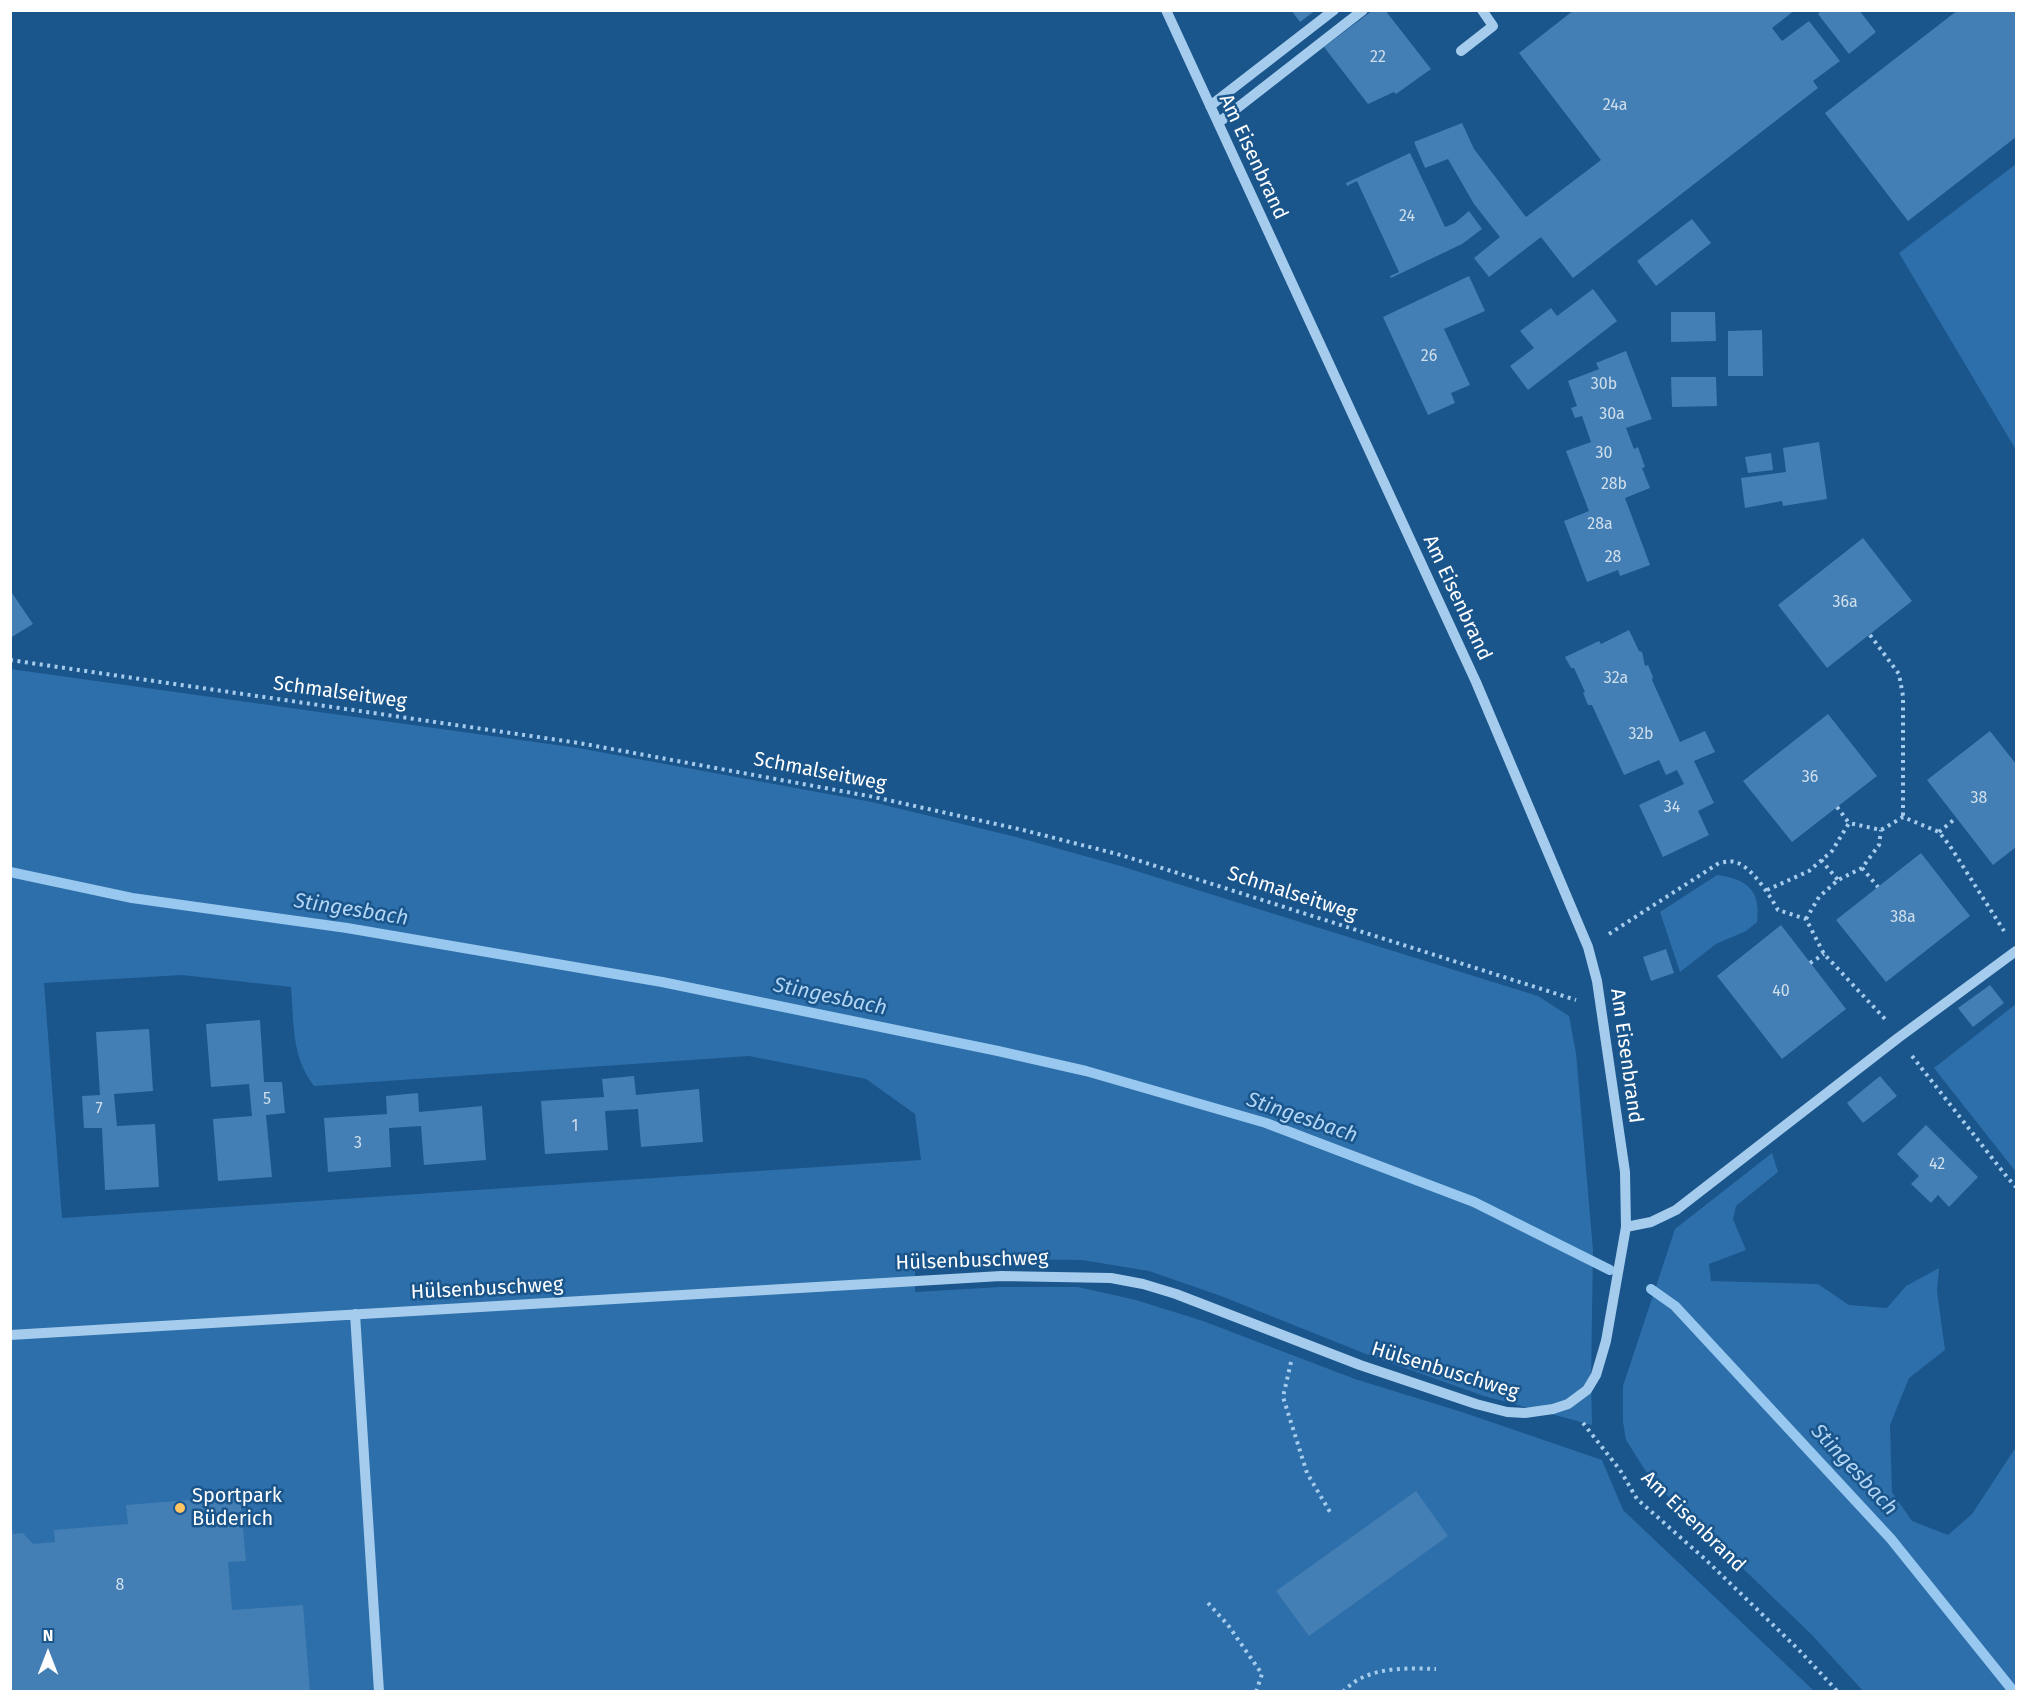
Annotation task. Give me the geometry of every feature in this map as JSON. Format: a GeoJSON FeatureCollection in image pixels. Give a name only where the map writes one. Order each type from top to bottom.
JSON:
{"type":"FeatureCollection","features":[{"type":"Feature","properties":{"kind":"street","name":"Am Eisenbrand"},"geometry":{"type":"LineString","coordinates":[[1166,10],[1476,682],[1588,947],[1602,1009],[1624,1172],[1626,1227],[1606,1341],[1596,1375],[1587,1390],[1568,1404]]}},
{"type":"Feature","properties":{"kind":"street"},"geometry":{"type":"LineString","coordinates":[[1210,106],[1334,10]]}},
{"type":"Feature","properties":{"kind":"street"},"geometry":{"type":"LineString","coordinates":[[1218,123],[1363,10]]}},
{"type":"Feature","properties":{"kind":"street"},"geometry":{"type":"LineString","coordinates":[[1461,51],[1493,26],[1482,10]]}},
{"type":"Feature","properties":{"kind":"street"},"geometry":{"type":"LineString","coordinates":[[1626,1227],[1651,1222],[1676,1210],[1898,1038],[2016,951]]}},
{"type":"Feature","properties":{"kind":"street","name":"Hülsenbuschweg"},"geometry":{"type":"LineString","coordinates":[[10,1335],[1001,1276],[1111,1278],[1143,1284],[1176,1294],[1295,1341],[1455,1397],[1507,1412],[1525,1413],[1553,1409],[1568,1404]]}},
{"type":"Feature","properties":{"kind":"street"},"geometry":{"type":"LineString","coordinates":[[355,1314],[379,1692]]}},
{"type":"Feature","properties":{"kind":"path"},"geometry":{"type":"LineString","coordinates":[[1870,634],[1899,674],[1903,696],[1903,817]]}},
{"type":"Feature","properties":{"kind":"path","name":"Schmalseitweg"},"geometry":{"type":"LineString","coordinates":[[10,660],[579,743],[874,797],[1121,855],[1602,1009]]}},
{"type":"Feature","properties":{"kind":"path"},"geometry":{"type":"LineString","coordinates":[[1837,807],[1849,823],[1881,830],[1903,817]]}},
{"type":"Feature","properties":{"kind":"path"},"geometry":{"type":"LineString","coordinates":[[1903,817],[1939,832],[2016,951]]}},
{"type":"Feature","properties":{"kind":"path"},"geometry":{"type":"LineString","coordinates":[[1939,832],[1956,818]]}},
{"type":"Feature","properties":{"kind":"path"},"geometry":{"type":"LineString","coordinates":[[1767,890],[1809,871],[1832,851],[1849,823]]}},
{"type":"Feature","properties":{"kind":"path"},"geometry":{"type":"LineString","coordinates":[[1806,919],[1819,897],[1838,880],[1862,868],[1879,845],[1881,830]]}},
{"type":"Feature","properties":{"kind":"path"},"geometry":{"type":"LineString","coordinates":[[1821,860],[1838,880]]}},
{"type":"Feature","properties":{"kind":"path"},"geometry":{"type":"LineString","coordinates":[[1588,947],[1719,863],[1731,861],[1740,863],[1767,890],[1778,910],[1806,919],[1824,954],[1886,1020],[2016,1187]]}},
{"type":"Feature","properties":{"kind":"path"},"geometry":{"type":"LineString","coordinates":[[1862,868],[1878,887]]}},
{"type":"Feature","properties":{"kind":"path"},"geometry":{"type":"LineString","coordinates":[[1810,963],[1824,954]]}},
{"type":"Feature","properties":{"kind":"path"},"geometry":{"type":"LineString","coordinates":[[1295,1341],[1283,1396],[1307,1473],[1330,1512]]}},
{"type":"Feature","properties":{"kind":"path","name":"Am Eisenbrand"},"geometry":{"type":"LineString","coordinates":[[1568,1404],[1620,1470],[1637,1499],[1723,1576],[1799,1650],[1838,1692]]}},
{"type":"Feature","properties":{"kind":"path"},"geometry":{"type":"LineString","coordinates":[[1208,1603],[1228,1625],[1262,1674],[1256,1692]]}},
{"type":"Feature","properties":{"kind":"path"},"geometry":{"type":"LineString","coordinates":[[1343,1692],[1347,1687],[1365,1677],[1384,1671],[1404,1668],[1436,1669]]}},
{"type":"Feature","properties":{"kind":"shaded area"},"geometry":{"type":"Polygon","coordinates":[[[2016,164],[2016,450],[1899,253],[2016,164]]]}},
{"type":"Feature","properties":{"kind":"shaded area"},"geometry":{"type":"Polygon","coordinates":[[[10,669],[578,748],[872,802],[1020,838],[1117,865],[1538,996],[1569,1016],[1576,1053],[1593,1250],[1592,1425],[1484,1396],[1371,1356],[1221,1296],[1149,1271],[1082,1260],[999,1259],[915,1264],[915,1292],[1000,1287],[1078,1287],[1136,1300],[1203,1321],[1355,1379],[1465,1413],[1602,1460],[1623,1510],[1814,1691],[11,1691],[10,669]],[[182,975],[44,983],[62,1218],[921,1160],[915,1114],[866,1079],[749,1056],[314,1086],[297,1051],[291,987],[182,975]]]}},
{"type":"Feature","properties":{"kind":"shaded area"},"geometry":{"type":"Polygon","coordinates":[[[1717,875],[1737,880],[1750,888],[1757,902],[1757,922],[1746,931],[1716,944],[1680,972],[1660,912],[1717,875]]]}},
{"type":"Feature","properties":{"kind":"shaded area"},"geometry":{"type":"Polygon","coordinates":[[[2016,1004],[2016,1172],[1934,1068],[2016,1004]]]}},
{"type":"Feature","properties":{"kind":"shaded area"},"geometry":{"type":"Polygon","coordinates":[[[1772,1153],[1778,1172],[1736,1206],[1733,1219],[1746,1250],[1709,1264],[1711,1281],[1818,1284],[1849,1305],[1887,1308],[1906,1286],[1939,1268],[1937,1291],[1945,1350],[1909,1378],[1890,1425],[1892,1492],[1912,1521],[1948,1535],[1972,1514],[2016,1447],[2016,1691],[1863,1691],[1811,1634],[1652,1481],[1626,1440],[1623,1422],[1623,1386],[1675,1229],[1772,1153]]]}},
{"type":"Feature","properties":{"kind":"building"},"geometry":{"type":"Polygon","coordinates":[[[1291,10],[1316,10],[1300,22],[1291,10]]]}},
{"type":"Feature","properties":{"kind":"building"},"geometry":{"type":"Polygon","coordinates":[[[1373,10],[1385,10],[1431,69],[1396,94],[1394,92],[1368,104],[1324,47],[1373,10]]]}},
{"type":"Feature","properties":{"kind":"building"},"geometry":{"type":"Polygon","coordinates":[[[1574,10],[1795,10],[1772,28],[1782,41],[1809,21],[1840,61],[1813,81],[1818,88],[1573,278],[1541,237],[1489,277],[1474,258],[1500,237],[1474,204],[1448,159],[1425,168],[1414,142],[1462,123],[1474,149],[1526,217],[1601,160],[1519,53],[1574,10]]]}},
{"type":"Feature","properties":{"kind":"building"},"geometry":{"type":"Polygon","coordinates":[[[1822,10],[1859,10],[1876,32],[1849,54],[1818,14],[1822,10]]]}},
{"type":"Feature","properties":{"kind":"building"},"geometry":{"type":"Polygon","coordinates":[[[1958,10],[2016,10],[2016,137],[1908,221],[1825,113],[1958,10]]]}},
{"type":"Feature","properties":{"kind":"building"},"geometry":{"type":"Polygon","coordinates":[[[1410,153],[1445,227],[1455,223],[1469,211],[1482,229],[1462,244],[1391,278],[1390,276],[1399,272],[1357,181],[1347,186],[1346,183],[1410,153]]]}},
{"type":"Feature","properties":{"kind":"building"},"geometry":{"type":"Polygon","coordinates":[[[1692,219],[1711,243],[1656,286],[1637,261],[1692,219]]]}},
{"type":"Feature","properties":{"kind":"building"},"geometry":{"type":"Polygon","coordinates":[[[1469,276],[1485,311],[1444,329],[1470,385],[1451,393],[1455,403],[1428,415],[1383,317],[1469,276]]]}},
{"type":"Feature","properties":{"kind":"building"},"geometry":{"type":"Polygon","coordinates":[[[1593,289],[1617,321],[1528,390],[1510,366],[1534,348],[1520,331],[1551,308],[1557,316],[1593,289]]]}},
{"type":"Feature","properties":{"kind":"building"},"geometry":{"type":"Polygon","coordinates":[[[1671,312],[1715,312],[1716,341],[1671,342],[1671,312]]]}},
{"type":"Feature","properties":{"kind":"building"},"geometry":{"type":"Polygon","coordinates":[[[1762,330],[1763,376],[1728,376],[1728,331],[1762,330]]]}},
{"type":"Feature","properties":{"kind":"building"},"geometry":{"type":"Polygon","coordinates":[[[1626,351],[1652,419],[1626,428],[1634,449],[1638,447],[1645,467],[1642,468],[1650,488],[1625,498],[1650,565],[1620,576],[1618,570],[1587,582],[1564,521],[1589,511],[1566,451],[1591,442],[1582,416],[1575,418],[1571,408],[1577,406],[1568,381],[1599,369],[1596,363],[1626,351]]]}},
{"type":"Feature","properties":{"kind":"building"},"geometry":{"type":"Polygon","coordinates":[[[1671,377],[1716,377],[1717,406],[1672,407],[1671,377]]]}},
{"type":"Feature","properties":{"kind":"building"},"geometry":{"type":"Polygon","coordinates":[[[1819,442],[1827,499],[1783,506],[1782,501],[1745,508],[1741,478],[1786,472],[1783,448],[1819,442]]]}},
{"type":"Feature","properties":{"kind":"building"},"geometry":{"type":"Polygon","coordinates":[[[1771,453],[1773,470],[1748,473],[1745,457],[1771,453]]]}},
{"type":"Feature","properties":{"kind":"building"},"geometry":{"type":"Polygon","coordinates":[[[1863,538],[1912,601],[1827,668],[1778,605],[1863,538]]]}},
{"type":"Feature","properties":{"kind":"building"},"geometry":{"type":"Polygon","coordinates":[[[10,590],[33,624],[10,638],[10,590]]]}},
{"type":"Feature","properties":{"kind":"building"},"geometry":{"type":"Polygon","coordinates":[[[1629,630],[1639,651],[1642,652],[1645,666],[1648,665],[1652,680],[1680,742],[1705,731],[1715,752],[1694,761],[1714,803],[1698,811],[1709,835],[1663,857],[1639,805],[1684,784],[1677,770],[1666,775],[1659,760],[1624,775],[1592,705],[1588,705],[1574,668],[1571,668],[1565,657],[1599,641],[1601,644],[1629,630]]]}},
{"type":"Feature","properties":{"kind":"building"},"geometry":{"type":"Polygon","coordinates":[[[1828,714],[1877,776],[1792,842],[1743,781],[1828,714]]]}},
{"type":"Feature","properties":{"kind":"building"},"geometry":{"type":"Polygon","coordinates":[[[1990,731],[2016,764],[2016,847],[1993,865],[1927,780],[1990,731]]]}},
{"type":"Feature","properties":{"kind":"building"},"geometry":{"type":"Polygon","coordinates":[[[1921,853],[1970,916],[1886,982],[1836,920],[1921,853]]]}},
{"type":"Feature","properties":{"kind":"building"},"geometry":{"type":"Polygon","coordinates":[[[1781,925],[1846,1009],[1782,1059],[1717,976],[1781,925]]]}},
{"type":"Feature","properties":{"kind":"building"},"geometry":{"type":"Polygon","coordinates":[[[1666,949],[1674,973],[1651,981],[1643,957],[1666,949]]]}},
{"type":"Feature","properties":{"kind":"building"},"geometry":{"type":"Polygon","coordinates":[[[1990,985],[2004,1003],[1973,1027],[1958,1008],[1990,985]]]}},
{"type":"Feature","properties":{"kind":"building"},"geometry":{"type":"Polygon","coordinates":[[[260,1020],[264,1082],[282,1082],[285,1113],[266,1115],[272,1177],[218,1181],[213,1119],[252,1116],[249,1084],[211,1087],[206,1024],[260,1020]]]}},
{"type":"Feature","properties":{"kind":"building"},"geometry":{"type":"Polygon","coordinates":[[[149,1029],[153,1091],[114,1094],[117,1126],[155,1124],[159,1187],[105,1190],[102,1128],[84,1128],[82,1096],[100,1095],[96,1032],[149,1029]]]}},
{"type":"Feature","properties":{"kind":"building"},"geometry":{"type":"Polygon","coordinates":[[[634,1076],[636,1095],[699,1089],[703,1142],[641,1147],[638,1109],[605,1111],[608,1150],[545,1154],[541,1101],[604,1097],[602,1079],[634,1076]]]}},
{"type":"Feature","properties":{"kind":"building"},"geometry":{"type":"Polygon","coordinates":[[[1880,1076],[1897,1096],[1863,1123],[1847,1103],[1880,1076]]]}},
{"type":"Feature","properties":{"kind":"building"},"geometry":{"type":"Polygon","coordinates":[[[418,1093],[419,1112],[482,1106],[486,1160],[424,1165],[421,1126],[389,1128],[391,1167],[328,1172],[324,1118],[387,1114],[386,1096],[418,1093]]]}},
{"type":"Feature","properties":{"kind":"building"},"geometry":{"type":"Polygon","coordinates":[[[1926,1125],[1978,1177],[1949,1207],[1938,1195],[1931,1203],[1911,1184],[1919,1176],[1897,1154],[1926,1125]]]}},
{"type":"Feature","properties":{"kind":"building"},"geometry":{"type":"Polygon","coordinates":[[[1416,1491],[1448,1536],[1309,1636],[1276,1591],[1416,1491]]]}},
{"type":"Feature","properties":{"kind":"building"},"geometry":{"type":"Polygon","coordinates":[[[240,1496],[246,1561],[228,1562],[232,1610],[303,1605],[310,1692],[10,1692],[10,1529],[13,1534],[23,1533],[33,1544],[55,1542],[54,1530],[128,1524],[126,1505],[240,1496]]]}},
{"type":"Feature","properties":{"kind":"waterway","name":"Stingesbach"},"geometry":{"type":"LineString","coordinates":[[10,872],[132,898],[347,928],[662,982],[1086,1071],[1266,1123],[1474,1202],[1610,1270]]}},
{"type":"Feature","properties":{"kind":"waterway","name":"Stingesbach"},"geometry":{"type":"LineString","coordinates":[[1651,1289],[1675,1306],[1891,1539],[2014,1692]]}},
{"type":"Feature","properties":{"kind":"place","name":"Sportpark Büderich"},"geometry":{"type":"Point","coordinates":[180,1508]}}]}
